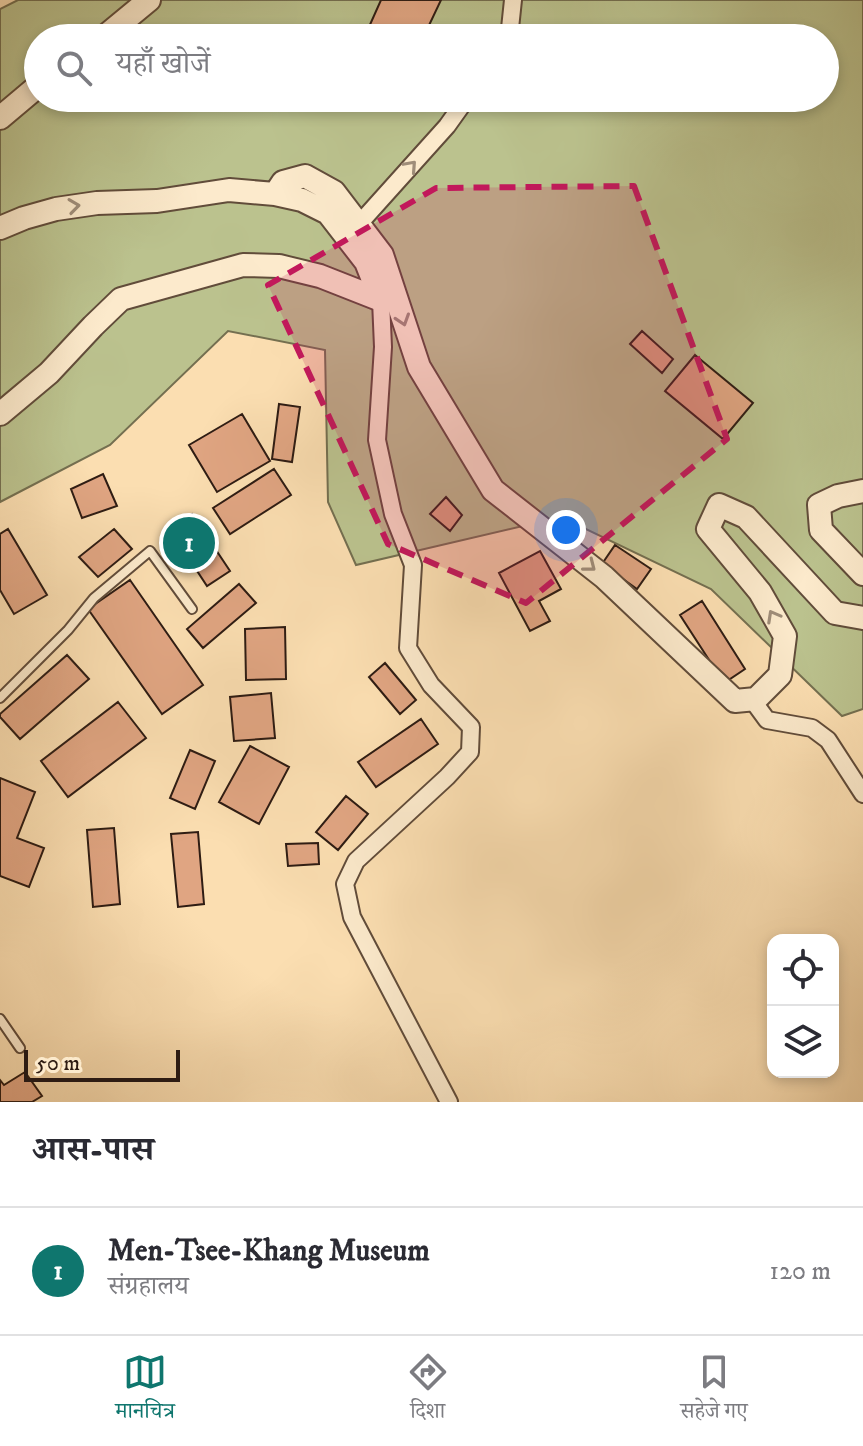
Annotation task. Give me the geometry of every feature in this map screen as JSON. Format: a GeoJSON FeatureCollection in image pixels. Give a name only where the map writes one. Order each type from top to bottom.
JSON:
{"type":"FeatureCollection","features":[{"type":"Feature","properties":{"kind":"street"},"geometry":{"type":"LineString","coordinates":[[120,24],[149,0]]}},
{"type":"Feature","properties":{"kind":"street"},"geometry":{"type":"LineString","coordinates":[[510,24],[513,0]]}},
{"type":"Feature","properties":{"kind":"street"},"geometry":{"type":"LineString","coordinates":[[0,118],[24,98]]}},
{"type":"Feature","properties":{"kind":"street"},"geometry":{"type":"LineString","coordinates":[[359,224],[457,112]]}},
{"type":"Feature","properties":{"kind":"street"},"geometry":{"type":"LineString","coordinates":[[275,194],[283,182],[305,176],[334,192],[382,255],[419,367],[493,490],[604,577],[735,701],[756,699],[780,675],[785,636],[760,592],[708,529],[719,505],[746,517],[835,613],[863,618]]}},
{"type":"Feature","properties":{"kind":"street"},"geometry":{"type":"LineString","coordinates":[[0,228],[56,209],[97,203],[157,201],[229,190],[275,194],[302,200],[328,213],[366,262],[381,300],[383,347],[377,440],[393,514],[413,565],[408,648],[431,685],[471,727],[470,752],[356,861],[345,884],[352,917],[449,1102]]}},
{"type":"Feature","properties":{"kind":"street"},"geometry":{"type":"LineString","coordinates":[[0,414],[49,373],[121,299],[243,265],[279,266],[320,276],[381,300]]}},
{"type":"Feature","properties":{"kind":"street"},"geometry":{"type":"LineString","coordinates":[[863,491],[838,496],[819,505],[821,530],[863,574]]}},
{"type":"Feature","properties":{"kind":"street"},"geometry":{"type":"LineString","coordinates":[[756,699],[756,705],[767,720],[812,728],[828,740],[863,794]]}},
{"type":"Feature","properties":{"kind":"lane"},"geometry":{"type":"LineString","coordinates":[[0,698],[68,630],[94,598],[150,551],[192,609]]}},
{"type":"Feature","properties":{"kind":"lane"},"geometry":{"type":"LineString","coordinates":[[0,1019],[20,1048]]}},
{"type":"Feature","properties":{"kind":"highlighted area"},"geometry":{"type":"Polygon","coordinates":[[[634,186],[727,439],[526,603],[388,544],[268,285],[436,188],[634,186]]]}},
{"type":"Feature","properties":{"kind":"green space"},"geometry":{"type":"Polygon","coordinates":[[[18,0],[863,0],[863,709],[842,716],[711,589],[561,517],[356,565],[328,502],[325,350],[228,331],[110,445],[0,502],[0,9],[18,0]]]}},
{"type":"Feature","properties":{"kind":"building"},"geometry":{"type":"Polygon","coordinates":[[[381,0],[441,0],[430,24],[370,24],[381,0]]]}},
{"type":"Feature","properties":{"kind":"building"},"geometry":{"type":"Polygon","coordinates":[[[642,331],[673,359],[662,373],[630,344],[642,331]]]}},
{"type":"Feature","properties":{"kind":"building"},"geometry":{"type":"Polygon","coordinates":[[[695,355],[753,403],[723,439],[665,391],[695,355]]]}},
{"type":"Feature","properties":{"kind":"building"},"geometry":{"type":"Polygon","coordinates":[[[279,404],[300,407],[292,462],[272,459],[279,404]]]}},
{"type":"Feature","properties":{"kind":"building"},"geometry":{"type":"Polygon","coordinates":[[[242,414],[270,461],[217,492],[189,445],[242,414]]]}},
{"type":"Feature","properties":{"kind":"building"},"geometry":{"type":"Polygon","coordinates":[[[274,469],[291,495],[230,534],[213,508],[274,469]]]}},
{"type":"Feature","properties":{"kind":"building"},"geometry":{"type":"Polygon","coordinates":[[[103,474],[117,506],[82,518],[71,489],[103,474]]]}},
{"type":"Feature","properties":{"kind":"building"},"geometry":{"type":"Polygon","coordinates":[[[446,497],[462,515],[450,531],[430,514],[446,497]]]}},
{"type":"Feature","properties":{"kind":"building"},"geometry":{"type":"Polygon","coordinates":[[[192,514],[230,571],[207,586],[169,528],[192,514]]]}},
{"type":"Feature","properties":{"kind":"building"},"geometry":{"type":"Polygon","coordinates":[[[8,529],[47,595],[14,614],[0,590],[0,534],[8,529]]]}},
{"type":"Feature","properties":{"kind":"building"},"geometry":{"type":"Polygon","coordinates":[[[114,529],[132,549],[98,577],[79,557],[114,529]]]}},
{"type":"Feature","properties":{"kind":"building"},"geometry":{"type":"Polygon","coordinates":[[[615,545],[651,569],[637,589],[602,564],[615,545]]]}},
{"type":"Feature","properties":{"kind":"building"},"geometry":{"type":"Polygon","coordinates":[[[540,551],[561,589],[539,601],[550,621],[530,631],[499,573],[540,551]]]}},
{"type":"Feature","properties":{"kind":"building"},"geometry":{"type":"Polygon","coordinates":[[[130,580],[203,685],[162,714],[88,609],[130,580]]]}},
{"type":"Feature","properties":{"kind":"building"},"geometry":{"type":"Polygon","coordinates":[[[239,584],[256,603],[203,648],[187,629],[239,584]]]}},
{"type":"Feature","properties":{"kind":"building"},"geometry":{"type":"Polygon","coordinates":[[[702,601],[745,669],[724,683],[680,615],[702,601]]]}},
{"type":"Feature","properties":{"kind":"building"},"geometry":{"type":"Polygon","coordinates":[[[285,627],[286,679],[246,680],[245,629],[285,627]]]}},
{"type":"Feature","properties":{"kind":"building"},"geometry":{"type":"Polygon","coordinates":[[[67,655],[89,679],[20,739],[0,714],[67,655]]]}},
{"type":"Feature","properties":{"kind":"building"},"geometry":{"type":"Polygon","coordinates":[[[385,663],[416,700],[400,714],[369,677],[385,663]]]}},
{"type":"Feature","properties":{"kind":"building"},"geometry":{"type":"Polygon","coordinates":[[[271,693],[275,738],[234,741],[230,697],[271,693]]]}},
{"type":"Feature","properties":{"kind":"building"},"geometry":{"type":"Polygon","coordinates":[[[118,702],[146,738],[68,797],[41,761],[118,702]]]}},
{"type":"Feature","properties":{"kind":"building"},"geometry":{"type":"Polygon","coordinates":[[[421,719],[438,744],[376,787],[358,762],[421,719]]]}},
{"type":"Feature","properties":{"kind":"building"},"geometry":{"type":"Polygon","coordinates":[[[250,746],[289,767],[259,824],[219,802],[250,746]]]}},
{"type":"Feature","properties":{"kind":"building"},"geometry":{"type":"Polygon","coordinates":[[[190,750],[215,761],[195,809],[170,798],[190,750]]]}},
{"type":"Feature","properties":{"kind":"building"},"geometry":{"type":"Polygon","coordinates":[[[0,778],[35,792],[17,838],[44,848],[29,887],[0,876],[0,778]]]}},
{"type":"Feature","properties":{"kind":"building"},"geometry":{"type":"Polygon","coordinates":[[[346,796],[368,814],[338,850],[316,832],[346,796]]]}},
{"type":"Feature","properties":{"kind":"building"},"geometry":{"type":"Polygon","coordinates":[[[114,828],[120,904],[93,907],[87,830],[114,828]]]}},
{"type":"Feature","properties":{"kind":"building"},"geometry":{"type":"Polygon","coordinates":[[[198,832],[204,904],[178,907],[171,834],[198,832]]]}},
{"type":"Feature","properties":{"kind":"building"},"geometry":{"type":"Polygon","coordinates":[[[318,843],[319,864],[288,866],[286,844],[318,843]]]}},
{"type":"Feature","properties":{"kind":"building"},"geometry":{"type":"Polygon","coordinates":[[[25,1072],[42,1096],[32,1102],[0,1102],[0,1080],[4,1085],[25,1072]]]}},
{"type":"Feature","properties":{"kind":"place","name":"Men-Tsee-Khang Museum"},"geometry":{"type":"Point","coordinates":[189,543]}}]}
